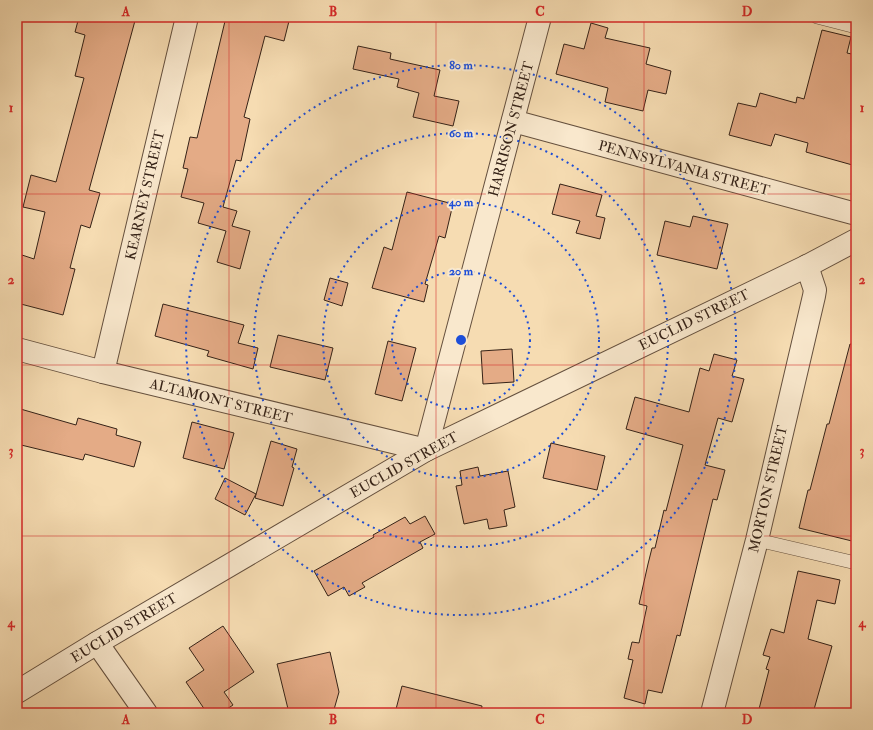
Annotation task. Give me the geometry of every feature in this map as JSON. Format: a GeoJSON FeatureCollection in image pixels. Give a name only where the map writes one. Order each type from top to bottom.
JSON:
{"type":"FeatureCollection","features":[{"type":"Feature","properties":{"kind":"street","name":"KEARNEY STREET"},"geometry":{"type":"LineString","coordinates":[[103,372],[186,17]]}},
{"type":"Feature","properties":{"kind":"street","name":"HARRISON STREET"},"geometry":{"type":"LineString","coordinates":[[426,450],[540,17]]}},
{"type":"Feature","properties":{"kind":"street","name":"PENNSYLVANIA STREET"},"geometry":{"type":"LineString","coordinates":[[513,121],[856,214]]}},
{"type":"Feature","properties":{"kind":"street","name":"EUCLID STREET"},"geometry":{"type":"LineString","coordinates":[[17,692],[426,450],[807,266],[856,240]]}},
{"type":"Feature","properties":{"kind":"street","name":"MORTON STREET"},"geometry":{"type":"LineString","coordinates":[[712,713],[756,540],[814,296],[815,290],[807,266]]}},
{"type":"Feature","properties":{"kind":"street","name":"ALTAMONT STREET"},"geometry":{"type":"LineString","coordinates":[[17,350],[426,450]]}},
{"type":"Feature","properties":{"kind":"street"},"geometry":{"type":"LineString","coordinates":[[98,643],[146,713]]}},
{"type":"Feature","properties":{"kind":"lane"},"geometry":{"type":"LineString","coordinates":[[817,17],[856,27]]}},
{"type":"Feature","properties":{"kind":"lane"},"geometry":{"type":"LineString","coordinates":[[756,540],[856,563]]}},
{"type":"Feature","properties":{"kind":"building"},"geometry":{"type":"Polygon","coordinates":[[[79,17],[136,17],[89,190],[100,193],[90,228],[81,225],[70,268],[75,269],[63,315],[17,303],[17,274],[22,255],[34,259],[45,212],[23,207],[31,175],[56,182],[84,78],[75,76],[85,35],[75,32],[79,17]]]}},
{"type":"Feature","properties":{"kind":"building"},"geometry":{"type":"Polygon","coordinates":[[[226,17],[290,17],[284,41],[265,36],[244,117],[250,119],[241,161],[236,160],[223,207],[237,211],[232,226],[250,231],[240,269],[217,262],[226,231],[198,223],[204,203],[181,197],[188,169],[183,168],[190,137],[197,138],[226,17]]]}},
{"type":"Feature","properties":{"kind":"building"},"geometry":{"type":"Polygon","coordinates":[[[591,23],[608,28],[605,38],[650,48],[646,64],[671,71],[666,94],[648,90],[643,111],[605,102],[608,88],[556,74],[564,44],[584,49],[591,23]]]}},
{"type":"Feature","properties":{"kind":"building"},"geometry":{"type":"Polygon","coordinates":[[[822,30],[851,37],[847,53],[856,55],[856,166],[806,152],[808,143],[775,134],[771,146],[729,135],[738,103],[756,107],[760,93],[796,103],[797,97],[804,99],[822,30]]]}},
{"type":"Feature","properties":{"kind":"building"},"geometry":{"type":"Polygon","coordinates":[[[358,46],[391,53],[390,59],[440,70],[434,96],[459,101],[453,126],[413,117],[419,93],[397,87],[399,79],[353,69],[358,46]]]}},
{"type":"Feature","properties":{"kind":"building"},"geometry":{"type":"Polygon","coordinates":[[[560,184],[602,195],[596,216],[605,218],[600,239],[576,233],[580,221],[552,214],[560,184]]]}},
{"type":"Feature","properties":{"kind":"building"},"geometry":{"type":"Polygon","coordinates":[[[407,192],[453,204],[445,238],[439,236],[425,284],[428,285],[424,302],[372,288],[384,247],[392,250],[407,192]]]}},
{"type":"Feature","properties":{"kind":"building"},"geometry":{"type":"Polygon","coordinates":[[[693,216],[728,224],[717,269],[657,255],[665,221],[690,227],[693,216]]]}},
{"type":"Feature","properties":{"kind":"building"},"geometry":{"type":"Polygon","coordinates":[[[330,278],[348,283],[342,306],[324,300],[330,278]]]}},
{"type":"Feature","properties":{"kind":"building"},"geometry":{"type":"Polygon","coordinates":[[[163,304],[244,325],[238,343],[258,348],[253,369],[207,356],[209,351],[155,336],[163,304]]]}},
{"type":"Feature","properties":{"kind":"building"},"geometry":{"type":"Polygon","coordinates":[[[278,335],[333,348],[325,380],[270,367],[278,335]]]}},
{"type":"Feature","properties":{"kind":"building"},"geometry":{"type":"Polygon","coordinates":[[[388,341],[416,348],[402,401],[375,394],[388,341]]]}},
{"type":"Feature","properties":{"kind":"building"},"geometry":{"type":"Polygon","coordinates":[[[850,344],[856,345],[856,504],[852,520],[856,521],[856,542],[799,528],[808,490],[810,490],[827,424],[829,424],[850,344]]]}},
{"type":"Feature","properties":{"kind":"building"},"geometry":{"type":"Polygon","coordinates":[[[512,349],[514,382],[483,384],[481,351],[512,349]]]}},
{"type":"Feature","properties":{"kind":"building"},"geometry":{"type":"Polygon","coordinates":[[[714,354],[737,360],[732,376],[744,379],[732,422],[718,418],[705,465],[725,470],[717,500],[713,499],[680,636],[677,635],[662,693],[648,690],[645,704],[624,698],[633,660],[628,659],[632,642],[639,643],[647,606],[639,604],[652,548],[655,548],[664,510],[666,511],[683,445],[626,429],[635,397],[689,412],[700,368],[709,371],[714,354]]]}},
{"type":"Feature","properties":{"kind":"building"},"geometry":{"type":"Polygon","coordinates":[[[17,408],[76,425],[78,418],[117,429],[116,435],[141,442],[134,467],[85,454],[83,460],[17,444],[17,408]]]}},
{"type":"Feature","properties":{"kind":"building"},"geometry":{"type":"Polygon","coordinates":[[[192,422],[234,433],[224,469],[183,458],[192,422]]]}},
{"type":"Feature","properties":{"kind":"building"},"geometry":{"type":"Polygon","coordinates":[[[271,441],[297,449],[292,467],[294,468],[283,506],[255,498],[271,441]]]}},
{"type":"Feature","properties":{"kind":"building"},"geometry":{"type":"Polygon","coordinates":[[[551,443],[605,456],[597,490],[543,478],[551,443]]]}},
{"type":"Feature","properties":{"kind":"building"},"geometry":{"type":"Polygon","coordinates":[[[478,467],[480,476],[508,471],[515,507],[504,510],[507,526],[489,529],[487,519],[464,524],[456,486],[462,485],[460,471],[478,467]]]}},
{"type":"Feature","properties":{"kind":"building"},"geometry":{"type":"Polygon","coordinates":[[[225,478],[256,494],[245,515],[215,499],[225,478]]]}},
{"type":"Feature","properties":{"kind":"building"},"geometry":{"type":"Polygon","coordinates":[[[425,516],[435,534],[420,542],[423,548],[362,583],[365,587],[349,596],[344,587],[328,596],[314,571],[374,537],[373,535],[405,517],[410,524],[425,516]]]}},
{"type":"Feature","properties":{"kind":"building"},"geometry":{"type":"Polygon","coordinates":[[[798,571],[840,580],[835,604],[817,600],[808,639],[832,646],[813,713],[758,713],[769,670],[766,669],[770,657],[763,655],[771,629],[784,633],[798,571]]]}},
{"type":"Feature","properties":{"kind":"building"},"geometry":{"type":"Polygon","coordinates":[[[223,626],[254,672],[224,692],[233,705],[221,713],[207,713],[186,682],[204,670],[189,648],[223,626]]]}},
{"type":"Feature","properties":{"kind":"building"},"geometry":{"type":"Polygon","coordinates":[[[330,652],[339,692],[333,713],[289,713],[277,664],[330,652]]]}},
{"type":"Feature","properties":{"kind":"building"},"geometry":{"type":"Polygon","coordinates":[[[402,686],[482,706],[481,713],[395,713],[402,686]]]}}]}
